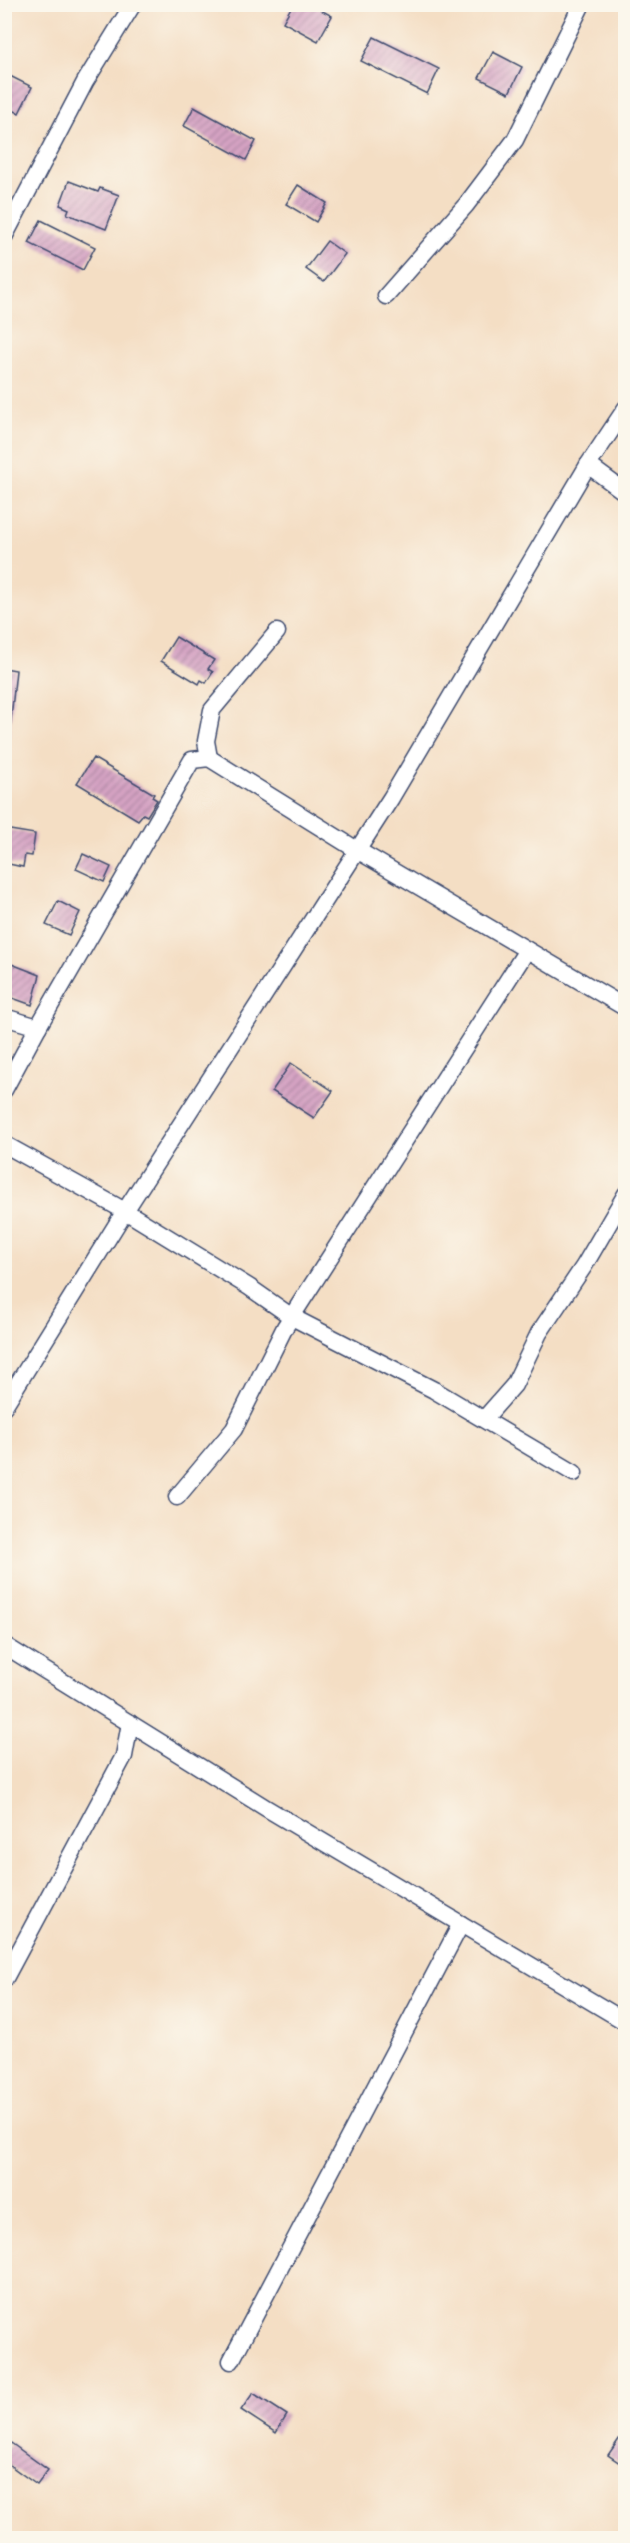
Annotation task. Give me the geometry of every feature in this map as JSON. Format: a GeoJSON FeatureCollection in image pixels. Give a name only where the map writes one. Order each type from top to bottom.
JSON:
{"type":"FeatureCollection","features":[{"type":"Feature","properties":{"kind":"street"},"geometry":{"type":"LineString","coordinates":[[4,237],[80,91],[133,4]]}},
{"type":"Feature","properties":{"kind":"street"},"geometry":{"type":"LineString","coordinates":[[386,296],[466,205],[515,140],[582,4]]}},
{"type":"Feature","properties":{"kind":"street"},"geometry":{"type":"LineString","coordinates":[[4,1406],[125,1211],[391,798],[588,465],[626,408]]}},
{"type":"Feature","properties":{"kind":"street"},"geometry":{"type":"LineString","coordinates":[[588,465],[626,493]]}},
{"type":"Feature","properties":{"kind":"street"},"geometry":{"type":"LineString","coordinates":[[209,758],[206,741],[212,710],[277,632]]}},
{"type":"Feature","properties":{"kind":"street"},"geometry":{"type":"LineString","coordinates":[[4,1090],[192,760],[209,758],[357,850],[626,1008]]}},
{"type":"Feature","properties":{"kind":"street"},"geometry":{"type":"LineString","coordinates":[[177,1497],[234,1429],[292,1317],[527,950]]}},
{"type":"Feature","properties":{"kind":"street"},"geometry":{"type":"LineString","coordinates":[[4,1017],[38,1027]]}},
{"type":"Feature","properties":{"kind":"street"},"geometry":{"type":"LineString","coordinates":[[4,1144],[125,1211],[249,1287],[292,1317],[485,1418],[574,1473]]}},
{"type":"Feature","properties":{"kind":"street"},"geometry":{"type":"LineString","coordinates":[[485,1418],[514,1385],[539,1333],[584,1266],[626,1194]]}},
{"type":"Feature","properties":{"kind":"street"},"geometry":{"type":"LineString","coordinates":[[4,1645],[129,1723],[626,2022]]}},
{"type":"Feature","properties":{"kind":"street"},"geometry":{"type":"LineString","coordinates":[[4,1980],[124,1756],[128,1743],[129,1723]]}},
{"type":"Feature","properties":{"kind":"street"},"geometry":{"type":"LineString","coordinates":[[231,2361],[461,1924]]}},
{"type":"Feature","properties":{"kind":"building"},"geometry":{"type":"Polygon","coordinates":[[[293,4],[310,4],[332,16],[318,41],[283,22],[293,4]]]}},
{"type":"Feature","properties":{"kind":"building"},"geometry":{"type":"Polygon","coordinates":[[[374,37],[439,69],[427,94],[361,61],[374,37]]]}},
{"type":"Feature","properties":{"kind":"building"},"geometry":{"type":"Polygon","coordinates":[[[493,52],[522,67],[509,93],[479,78],[493,52]]]}},
{"type":"Feature","properties":{"kind":"building"},"geometry":{"type":"Polygon","coordinates":[[[4,73],[32,87],[19,113],[4,106],[4,73]]]}},
{"type":"Feature","properties":{"kind":"building"},"geometry":{"type":"Polygon","coordinates":[[[194,107],[256,141],[246,160],[184,126],[194,107]]]}},
{"type":"Feature","properties":{"kind":"building"},"geometry":{"type":"Polygon","coordinates":[[[69,181],[98,192],[100,188],[119,195],[106,229],[67,214],[69,209],[60,205],[69,181]]]}},
{"type":"Feature","properties":{"kind":"building"},"geometry":{"type":"Polygon","coordinates":[[[298,185],[327,203],[316,222],[286,204],[298,185]]]}},
{"type":"Feature","properties":{"kind":"building"},"geometry":{"type":"Polygon","coordinates":[[[41,220],[95,247],[83,270],[29,243],[41,220]]]}},
{"type":"Feature","properties":{"kind":"building"},"geometry":{"type":"Polygon","coordinates":[[[327,241],[345,254],[324,282],[306,269],[327,241]]]}},
{"type":"Feature","properties":{"kind":"building"},"geometry":{"type":"Polygon","coordinates":[[[176,637],[214,660],[208,669],[213,672],[206,683],[201,680],[199,684],[161,661],[176,637]]]}},
{"type":"Feature","properties":{"kind":"building"},"geometry":{"type":"Polygon","coordinates":[[[4,668],[16,670],[9,738],[4,737],[4,668]]]}},
{"type":"Feature","properties":{"kind":"building"},"geometry":{"type":"Polygon","coordinates":[[[93,758],[154,794],[152,797],[157,800],[147,816],[143,814],[138,820],[77,783],[93,758]]]}},
{"type":"Feature","properties":{"kind":"building"},"geometry":{"type":"Polygon","coordinates":[[[4,829],[35,834],[32,856],[25,855],[23,867],[4,863],[4,829]]]}},
{"type":"Feature","properties":{"kind":"building"},"geometry":{"type":"Polygon","coordinates":[[[83,854],[111,867],[104,882],[76,869],[83,854]]]}},
{"type":"Feature","properties":{"kind":"building"},"geometry":{"type":"Polygon","coordinates":[[[58,901],[80,912],[69,935],[46,925],[58,901]]]}},
{"type":"Feature","properties":{"kind":"building"},"geometry":{"type":"Polygon","coordinates":[[[9,963],[40,975],[32,1005],[4,995],[4,975],[9,963]]]}},
{"type":"Feature","properties":{"kind":"building"},"geometry":{"type":"Polygon","coordinates":[[[291,1063],[333,1091],[314,1118],[272,1091],[291,1063]]]}},
{"type":"Feature","properties":{"kind":"building"},"geometry":{"type":"Polygon","coordinates":[[[253,2393],[287,2415],[276,2433],[241,2410],[253,2393]]]}},
{"type":"Feature","properties":{"kind":"building"},"geometry":{"type":"Polygon","coordinates":[[[622,2435],[626,2437],[626,2467],[608,2455],[622,2435]]]}},
{"type":"Feature","properties":{"kind":"building"},"geometry":{"type":"Polygon","coordinates":[[[11,2443],[48,2470],[37,2485],[4,2461],[4,2452],[11,2443]]]}}]}
